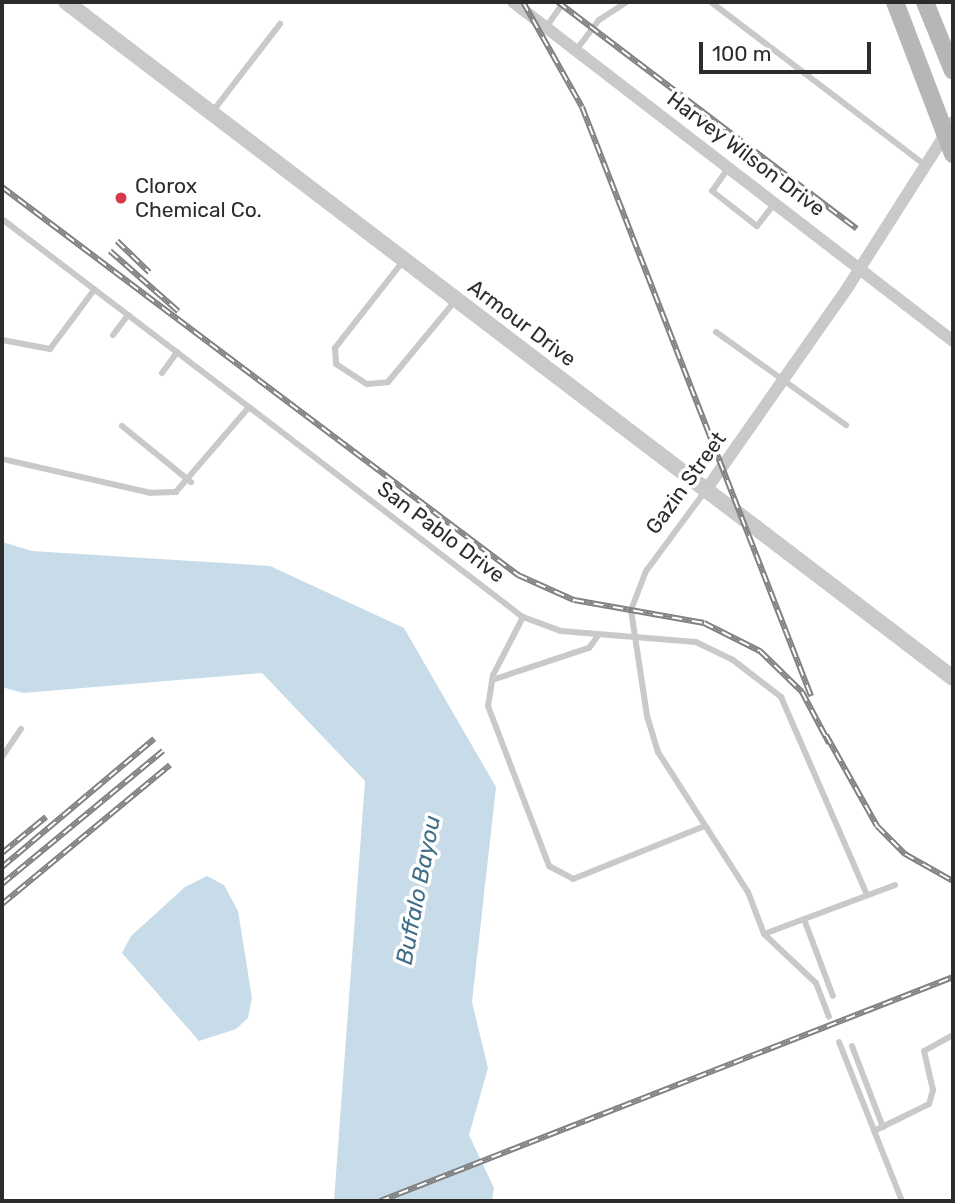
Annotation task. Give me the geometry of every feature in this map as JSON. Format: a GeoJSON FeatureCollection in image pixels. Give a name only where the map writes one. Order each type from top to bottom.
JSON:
{"type":"FeatureCollection","features":[{"type":"Feature","properties":{"kind":"main road"},"geometry":{"type":"LineString","coordinates":[[895,2],[950,129],[953,154]]}},
{"type":"Feature","properties":{"kind":"main road"},"geometry":{"type":"LineString","coordinates":[[925,2],[953,71]]}},
{"type":"Feature","properties":{"kind":"street","name":"Armour Drive"},"geometry":{"type":"LineString","coordinates":[[66,2],[953,678]]}},
{"type":"Feature","properties":{"kind":"street","name":"Harvey Wilson Drive"},"geometry":{"type":"LineString","coordinates":[[513,2],[862,265],[953,341]]}},
{"type":"Feature","properties":{"kind":"street","name":"Gazin Street"},"geometry":{"type":"LineString","coordinates":[[706,490],[862,265],[928,167],[950,129]]}},
{"type":"Feature","properties":{"kind":"lane"},"geometry":{"type":"LineString","coordinates":[[547,26],[564,2]]}},
{"type":"Feature","properties":{"kind":"lane"},"geometry":{"type":"LineString","coordinates":[[577,49],[599,20],[627,2]]}},
{"type":"Feature","properties":{"kind":"lane"},"geometry":{"type":"LineString","coordinates":[[710,2],[928,167]]}},
{"type":"Feature","properties":{"kind":"lane"},"geometry":{"type":"LineString","coordinates":[[211,114],[280,24]]}},
{"type":"Feature","properties":{"kind":"lane"},"geometry":{"type":"LineString","coordinates":[[730,166],[712,191],[757,226],[776,202]]}},
{"type":"Feature","properties":{"kind":"lane","name":"San Pablo Drive"},"geometry":{"type":"LineString","coordinates":[[2,219],[523,617],[561,631],[696,642],[733,660],[780,697],[867,895]]}},
{"type":"Feature","properties":{"kind":"lane"},"geometry":{"type":"LineString","coordinates":[[405,260],[335,348],[336,365],[367,384],[388,382],[457,299]]}},
{"type":"Feature","properties":{"kind":"lane"},"geometry":{"type":"LineString","coordinates":[[2,340],[50,349],[94,290]]}},
{"type":"Feature","properties":{"kind":"lane"},"geometry":{"type":"LineString","coordinates":[[113,335],[128,315]]}},
{"type":"Feature","properties":{"kind":"lane"},"geometry":{"type":"LineString","coordinates":[[716,332],[846,425]]}},
{"type":"Feature","properties":{"kind":"lane"},"geometry":{"type":"LineString","coordinates":[[162,373],[177,352]]}},
{"type":"Feature","properties":{"kind":"lane"},"geometry":{"type":"LineString","coordinates":[[2,459],[164,494],[191,482],[249,407]]}},
{"type":"Feature","properties":{"kind":"lane"},"geometry":{"type":"LineString","coordinates":[[122,426],[191,482]]}},
{"type":"Feature","properties":{"kind":"lane","name":"Gazin Street"},"geometry":{"type":"LineString","coordinates":[[706,490],[646,571],[631,610],[632,637],[659,752],[748,892],[764,933]]}},
{"type":"Feature","properties":{"kind":"lane"},"geometry":{"type":"LineString","coordinates":[[523,617],[492,680],[488,706],[549,866],[573,879],[705,826]]}},
{"type":"Feature","properties":{"kind":"lane"},"geometry":{"type":"LineString","coordinates":[[492,680],[589,648],[599,635]]}},
{"type":"Feature","properties":{"kind":"lane"},"geometry":{"type":"LineString","coordinates":[[2,757],[21,729]]}},
{"type":"Feature","properties":{"kind":"lane"},"geometry":{"type":"LineString","coordinates":[[829,1017],[816,983],[764,933],[895,885]]}},
{"type":"Feature","properties":{"kind":"lane"},"geometry":{"type":"LineString","coordinates":[[804,919],[833,996]]}},
{"type":"Feature","properties":{"kind":"lane"},"geometry":{"type":"LineString","coordinates":[[874,1131],[929,1104],[933,1090],[924,1051],[953,1035]]}},
{"type":"Feature","properties":{"kind":"lane"},"geometry":{"type":"LineString","coordinates":[[839,1042],[902,1201]]}},
{"type":"Feature","properties":{"kind":"lane"},"geometry":{"type":"LineString","coordinates":[[852,1046],[883,1127]]}},
{"type":"Feature","properties":{"kind":"water","name":"Buffalo Bayou"},"geometry":{"type":"Polygon","coordinates":[[[2,542],[32,551],[270,566],[404,628],[496,787],[472,1002],[488,1068],[469,1135],[494,1188],[492,1201],[334,1201],[365,781],[262,673],[23,693],[2,687],[2,542]]]}},
{"type":"Feature","properties":{"kind":"water"},"geometry":{"type":"Polygon","coordinates":[[[207,876],[224,885],[238,911],[252,998],[248,1018],[236,1029],[199,1041],[122,953],[131,936],[185,887],[207,876]]]}},
{"type":"Feature","properties":{"kind":"railway"},"geometry":{"type":"LineString","coordinates":[[523,2],[582,107],[811,696]]}},
{"type":"Feature","properties":{"kind":"railway"},"geometry":{"type":"LineString","coordinates":[[558,2],[857,229]]}},
{"type":"Feature","properties":{"kind":"railway"},"geometry":{"type":"LineString","coordinates":[[2,187],[518,575],[574,600],[704,623],[760,651],[802,692],[829,743]]}},
{"type":"Feature","properties":{"kind":"railway"},"geometry":{"type":"LineString","coordinates":[[117,241],[149,272]]}},
{"type":"Feature","properties":{"kind":"railway"},"geometry":{"type":"LineString","coordinates":[[110,251],[178,311]]}},
{"type":"Feature","properties":{"kind":"railway"},"geometry":{"type":"LineString","coordinates":[[826,735],[877,826],[905,854],[953,881]]}},
{"type":"Feature","properties":{"kind":"railway"},"geometry":{"type":"LineString","coordinates":[[2,867],[154,739]]}},
{"type":"Feature","properties":{"kind":"railway"},"geometry":{"type":"LineString","coordinates":[[2,884],[163,751]]}},
{"type":"Feature","properties":{"kind":"railway"},"geometry":{"type":"LineString","coordinates":[[2,904],[170,765]]}},
{"type":"Feature","properties":{"kind":"railway"},"geometry":{"type":"LineString","coordinates":[[2,853],[46,817]]}},
{"type":"Feature","properties":{"kind":"railway"},"geometry":{"type":"LineString","coordinates":[[380,1201],[953,977]]}},
{"type":"Feature","properties":{"kind":"place","name":"Clorox Chemical Co."},"geometry":{"type":"Point","coordinates":[121,198]}}]}
